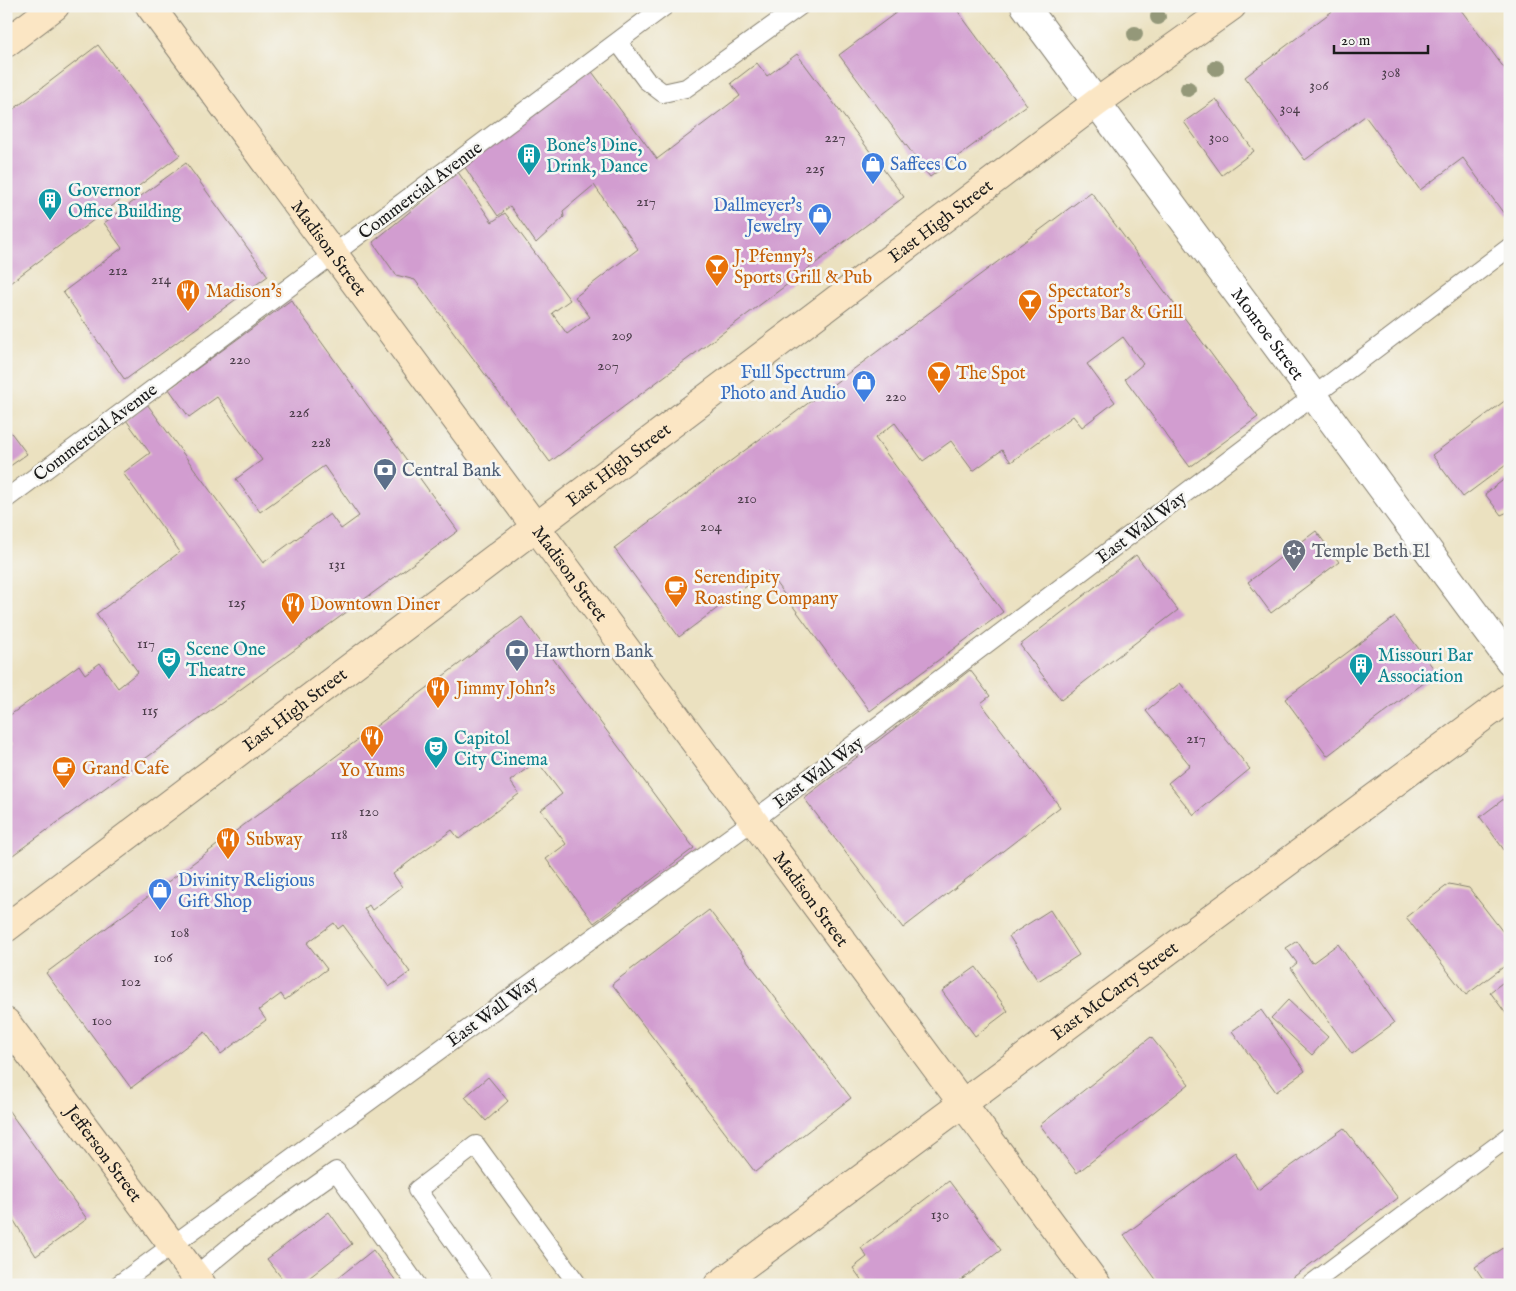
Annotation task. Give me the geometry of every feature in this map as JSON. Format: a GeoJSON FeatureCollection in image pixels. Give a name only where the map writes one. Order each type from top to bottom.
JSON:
{"type":"FeatureCollection","features":[{"type":"Feature","properties":{"kind":"main road"},"geometry":{"type":"LineString","coordinates":[[6,43],[55,6]]}},
{"type":"Feature","properties":{"kind":"main road","name":"Madison Street"},"geometry":{"type":"LineString","coordinates":[[150,6],[335,253],[1097,1285]]}},
{"type":"Feature","properties":{"kind":"main road","name":"East High Street"},"geometry":{"type":"LineString","coordinates":[[6,928],[1096,103],[1232,6]]}},
{"type":"Feature","properties":{"kind":"main road","name":"East McCarty Street"},"geometry":{"type":"LineString","coordinates":[[718,1285],[1510,697]]}},
{"type":"Feature","properties":{"kind":"main road","name":"Jefferson Street"},"geometry":{"type":"LineString","coordinates":[[6,1022],[198,1280]]}},
{"type":"Feature","properties":{"kind":"street","name":"Monroe Street"},"geometry":{"type":"LineString","coordinates":[[1025,6],[1510,661]]}},
{"type":"Feature","properties":{"kind":"lane","name":"Commercial Avenue"},"geometry":{"type":"LineString","coordinates":[[6,499],[665,6]]}},
{"type":"Feature","properties":{"kind":"lane"},"geometry":{"type":"LineString","coordinates":[[618,42],[646,80],[663,93],[686,88],[800,6]]}},
{"type":"Feature","properties":{"kind":"lane","name":"East Wall Way"},"geometry":{"type":"LineString","coordinates":[[118,1285],[754,820],[1510,247]]}},
{"type":"Feature","properties":{"kind":"lane"},"geometry":{"type":"LineString","coordinates":[[1310,1285],[1510,1136]]}},
{"type":"Feature","properties":{"kind":"lane"},"geometry":{"type":"LineString","coordinates":[[485,1285],[417,1190],[476,1145],[578,1285]]}},
{"type":"Feature","properties":{"kind":"lane"},"geometry":{"type":"LineString","coordinates":[[198,1280],[238,1241],[336,1171],[417,1285]]}},
{"type":"Feature","properties":{"kind":"building"},"geometry":{"type":"Polygon","coordinates":[[[905,6],[954,6],[1027,105],[930,177],[839,55],[905,6]]]}},
{"type":"Feature","properties":{"kind":"building"},"geometry":{"type":"Polygon","coordinates":[[[1339,6],[1458,6],[1510,76],[1510,222],[1463,158],[1420,190],[1365,116],[1305,160],[1245,77],[1339,6]]]}},
{"type":"Feature","properties":{"kind":"building","name":"Governor Office Building"},"geometry":{"type":"Polygon","coordinates":[[[98,45],[180,155],[6,286],[6,115],[98,45]]]}},
{"type":"Feature","properties":{"kind":"building"},"geometry":{"type":"Polygon","coordinates":[[[797,54],[904,197],[550,462],[415,280],[396,275],[373,242],[458,172],[492,222],[505,213],[570,300],[552,313],[567,334],[590,317],[575,297],[638,249],[594,185],[563,211],[564,217],[536,243],[510,206],[498,216],[464,166],[590,69],[657,159],[740,96],[731,83],[757,63],[767,76],[797,54]]]}},
{"type":"Feature","properties":{"kind":"building"},"geometry":{"type":"Polygon","coordinates":[[[1216,99],[1254,151],[1222,175],[1184,122],[1216,99]]]}},
{"type":"Feature","properties":{"kind":"building"},"geometry":{"type":"Polygon","coordinates":[[[186,163],[268,276],[125,380],[63,292],[122,248],[104,223],[186,163]]]}},
{"type":"Feature","properties":{"kind":"building"},"geometry":{"type":"Polygon","coordinates":[[[1091,192],[1258,417],[1190,467],[1125,379],[1143,364],[1123,337],[1087,364],[1115,402],[1082,427],[1073,416],[1011,462],[1002,450],[973,471],[951,441],[923,461],[895,423],[875,438],[1003,612],[870,711],[767,571],[679,637],[614,548],[1091,192]]]}},
{"type":"Feature","properties":{"kind":"building"},"geometry":{"type":"Polygon","coordinates":[[[291,300],[458,531],[6,860],[6,749],[11,746],[6,740],[6,718],[79,665],[85,674],[100,663],[118,688],[138,672],[96,614],[180,552],[123,473],[150,453],[126,420],[147,404],[263,563],[330,514],[341,529],[359,516],[324,466],[260,512],[236,479],[262,460],[217,397],[189,417],[169,389],[291,300]]]}},
{"type":"Feature","properties":{"kind":"building"},"geometry":{"type":"Polygon","coordinates":[[[1510,397],[1510,462],[1463,497],[1432,455],[1510,397]]]}},
{"type":"Feature","properties":{"kind":"building"},"geometry":{"type":"Polygon","coordinates":[[[6,426],[27,454],[6,469],[6,426]]]}},
{"type":"Feature","properties":{"kind":"building"},"geometry":{"type":"Polygon","coordinates":[[[1510,475],[1510,511],[1501,515],[1485,494],[1510,475]]]}},
{"type":"Feature","properties":{"kind":"building","name":"Temple Beth El"},"geometry":{"type":"Polygon","coordinates":[[[1316,531],[1339,562],[1271,613],[1248,582],[1316,531]]]}},
{"type":"Feature","properties":{"kind":"building"},"geometry":{"type":"Polygon","coordinates":[[[1136,555],[1178,610],[1061,700],[1020,645],[1136,555]]]}},
{"type":"Feature","properties":{"kind":"building"},"geometry":{"type":"Polygon","coordinates":[[[522,617],[694,848],[594,923],[546,859],[566,844],[541,810],[562,794],[537,761],[510,781],[519,794],[459,839],[452,830],[422,852],[393,874],[402,887],[372,910],[369,905],[364,909],[410,972],[389,987],[343,925],[338,929],[334,923],[307,943],[327,969],[285,1000],[281,994],[259,1010],[266,1020],[221,1054],[205,1032],[131,1088],[46,973],[522,617]]]}},
{"type":"Feature","properties":{"kind":"building","name":"Missouri Bar Association"},"geometry":{"type":"Polygon","coordinates":[[[1395,617],[1437,673],[1327,756],[1285,699],[1395,617]]]}},
{"type":"Feature","properties":{"kind":"building"},"geometry":{"type":"Polygon","coordinates":[[[970,670],[990,696],[981,703],[1060,807],[903,928],[804,798],[970,670]]]}},
{"type":"Feature","properties":{"kind":"building"},"geometry":{"type":"Polygon","coordinates":[[[1180,683],[1250,769],[1194,815],[1168,783],[1190,765],[1146,711],[1180,683]]]}},
{"type":"Feature","properties":{"kind":"building"},"geometry":{"type":"Polygon","coordinates":[[[1510,796],[1510,858],[1480,817],[1510,796]]]}},
{"type":"Feature","properties":{"kind":"building"},"geometry":{"type":"Polygon","coordinates":[[[1449,884],[1469,888],[1510,941],[1510,962],[1466,995],[1406,917],[1449,884]]]}},
{"type":"Feature","properties":{"kind":"building"},"geometry":{"type":"Polygon","coordinates":[[[709,910],[851,1098],[755,1172],[612,984],[709,910]]]}},
{"type":"Feature","properties":{"kind":"building"},"geometry":{"type":"Polygon","coordinates":[[[1050,910],[1079,955],[1038,981],[1009,936],[1050,910]]]}},
{"type":"Feature","properties":{"kind":"building"},"geometry":{"type":"Polygon","coordinates":[[[1297,941],[1312,963],[1338,944],[1394,1023],[1352,1054],[1291,968],[1297,963],[1286,948],[1297,941]]]}},
{"type":"Feature","properties":{"kind":"building"},"geometry":{"type":"Polygon","coordinates":[[[976,967],[1008,1011],[975,1036],[942,991],[976,967]]]}},
{"type":"Feature","properties":{"kind":"building"},"geometry":{"type":"Polygon","coordinates":[[[1510,977],[1510,1019],[1490,992],[1510,977]]]}},
{"type":"Feature","properties":{"kind":"building"},"geometry":{"type":"Polygon","coordinates":[[[1288,1000],[1328,1037],[1312,1055],[1271,1018],[1288,1000]]]}},
{"type":"Feature","properties":{"kind":"building"},"geometry":{"type":"Polygon","coordinates":[[[1261,1010],[1305,1071],[1276,1092],[1232,1031],[1261,1010]]]}},
{"type":"Feature","properties":{"kind":"building"},"geometry":{"type":"Polygon","coordinates":[[[1151,1037],[1189,1084],[1077,1173],[1040,1125],[1151,1037]]]}},
{"type":"Feature","properties":{"kind":"building"},"geometry":{"type":"Polygon","coordinates":[[[488,1077],[508,1101],[486,1121],[465,1097],[488,1077]]]}},
{"type":"Feature","properties":{"kind":"building"},"geometry":{"type":"Polygon","coordinates":[[[6,1107],[87,1219],[36,1256],[6,1208],[6,1107]]]}},
{"type":"Feature","properties":{"kind":"building"},"geometry":{"type":"Polygon","coordinates":[[[1344,1128],[1398,1198],[1283,1285],[1160,1285],[1124,1235],[1235,1152],[1258,1190],[1344,1128]]]}},
{"type":"Feature","properties":{"kind":"building"},"geometry":{"type":"Polygon","coordinates":[[[949,1181],[1001,1250],[955,1285],[865,1285],[853,1268],[867,1257],[861,1248],[949,1181]]]}},
{"type":"Feature","properties":{"kind":"building"},"geometry":{"type":"Polygon","coordinates":[[[329,1212],[352,1244],[300,1285],[287,1285],[267,1259],[329,1212]]]}},
{"type":"Feature","properties":{"kind":"building"},"geometry":{"type":"Polygon","coordinates":[[[1505,1247],[1510,1254],[1510,1285],[1487,1285],[1475,1267],[1505,1247]]]}},
{"type":"Feature","properties":{"kind":"building"},"geometry":{"type":"Polygon","coordinates":[[[373,1250],[399,1285],[329,1285],[373,1250]]]}},
{"type":"Feature","properties":{"kind":"place","name":"Bone's Dine, Drink, Dance"},"geometry":{"type":"Point","coordinates":[529,176]}},
{"type":"Feature","properties":{"kind":"place","name":"Saffees Co"},"geometry":{"type":"Point","coordinates":[873,185]}},
{"type":"Feature","properties":{"kind":"place","name":"Governor Office Building"},"geometry":{"type":"Point","coordinates":[50,221]}},
{"type":"Feature","properties":{"kind":"place","name":"Dallmeyer's Jewelry"},"geometry":{"type":"Point","coordinates":[820,236]}},
{"type":"Feature","properties":{"kind":"place","name":"J. Pfenny's Sports Grill & Pub"},"geometry":{"type":"Point","coordinates":[717,287]}},
{"type":"Feature","properties":{"kind":"place","name":"Madison's"},"geometry":{"type":"Point","coordinates":[188,312]}},
{"type":"Feature","properties":{"kind":"place","name":"Spectator's Sports Bar & Grill"},"geometry":{"type":"Point","coordinates":[1030,322]}},
{"type":"Feature","properties":{"kind":"place","name":"The Spot"},"geometry":{"type":"Point","coordinates":[939,394]}},
{"type":"Feature","properties":{"kind":"place","name":"Full Spectrum Photo and Audio"},"geometry":{"type":"Point","coordinates":[864,403]}},
{"type":"Feature","properties":{"kind":"place","name":"Central Bank"},"geometry":{"type":"Point","coordinates":[385,491]}},
{"type":"Feature","properties":{"kind":"place","name":"Temple Beth El"},"geometry":{"type":"Point","coordinates":[1294,572]}},
{"type":"Feature","properties":{"kind":"place","name":"Serendipity Roasting Company"},"geometry":{"type":"Point","coordinates":[676,608]}},
{"type":"Feature","properties":{"kind":"place","name":"Downtown Diner"},"geometry":{"type":"Point","coordinates":[293,625]}},
{"type":"Feature","properties":{"kind":"place","name":"Hawthorn Bank"},"geometry":{"type":"Point","coordinates":[517,672]}},
{"type":"Feature","properties":{"kind":"place","name":"Scene One Theatre"},"geometry":{"type":"Point","coordinates":[169,680]}},
{"type":"Feature","properties":{"kind":"place","name":"Missouri Bar Association"},"geometry":{"type":"Point","coordinates":[1361,686]}},
{"type":"Feature","properties":{"kind":"place","name":"Jimmy John's"},"geometry":{"type":"Point","coordinates":[438,709]}},
{"type":"Feature","properties":{"kind":"place","name":"Yo Yums"},"geometry":{"type":"Point","coordinates":[372,758]}},
{"type":"Feature","properties":{"kind":"place","name":"Capitol City Cinema"},"geometry":{"type":"Point","coordinates":[436,769]}},
{"type":"Feature","properties":{"kind":"place","name":"Grand Cafe"},"geometry":{"type":"Point","coordinates":[64,789]}},
{"type":"Feature","properties":{"kind":"place","name":"Subway"},"geometry":{"type":"Point","coordinates":[228,860]}},
{"type":"Feature","properties":{"kind":"place","name":"Divinity Religious Gift Shop"},"geometry":{"type":"Point","coordinates":[160,911]}}]}
